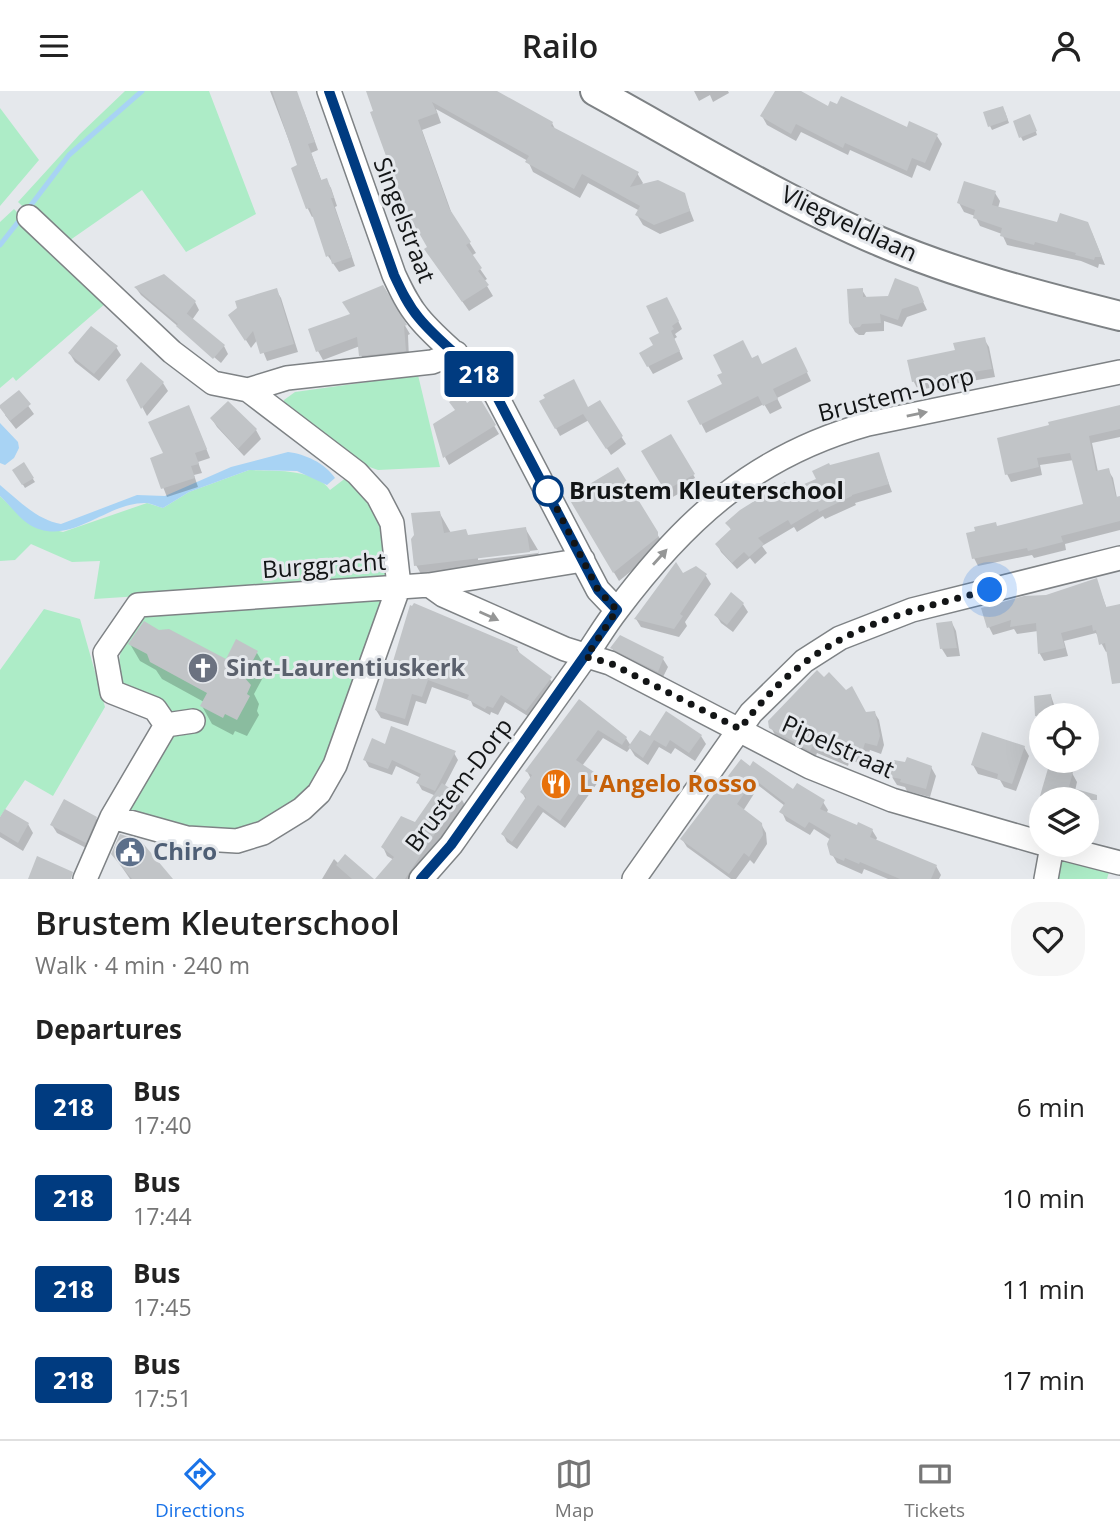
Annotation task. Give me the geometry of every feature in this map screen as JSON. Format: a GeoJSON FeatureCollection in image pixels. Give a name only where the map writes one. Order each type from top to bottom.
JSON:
{"type":"FeatureCollection","features":[{"type":"Feature","properties":{"kind":"main road","name":"Vliegveldlaan"},"geometry":{"type":"LineString","coordinates":[[595,91],[791,198],[882,243],[989,281],[1120,316]]}},
{"type":"Feature","properties":{"kind":"street","name":"Singelstraat"},"geometry":{"type":"LineString","coordinates":[[328,91],[404,296],[419,318],[483,378],[496,395],[598,590],[617,610]]}},
{"type":"Feature","properties":{"kind":"street"},"geometry":{"type":"LineString","coordinates":[[29,217],[172,352],[212,383],[248,390],[357,473],[378,496],[392,523],[399,586],[429,585],[583,561]]}},
{"type":"Feature","properties":{"kind":"street"},"geometry":{"type":"LineString","coordinates":[[248,390],[287,378],[432,362],[456,353]]}},
{"type":"Feature","properties":{"kind":"street","name":"Brustem-Dorp"},"geometry":{"type":"LineString","coordinates":[[421,879],[451,845],[617,610],[692,522],[717,499],[757,470],[829,435],[868,424],[1120,372]]}},
{"type":"Feature","properties":{"kind":"street"},"geometry":{"type":"LineString","coordinates":[[634,879],[751,713],[804,661],[840,638],[912,610],[1120,558]]}},
{"type":"Feature","properties":{"kind":"street"},"geometry":{"type":"LineString","coordinates":[[429,585],[443,595],[586,657]]}},
{"type":"Feature","properties":{"kind":"street","name":"Burggracht"},"geometry":{"type":"LineString","coordinates":[[112,817],[187,838],[237,841],[263,833],[302,809],[319,793],[335,765],[399,586],[138,605],[105,653],[112,692],[155,709],[166,725]]}},
{"type":"Feature","properties":{"kind":"street","name":"Pipelstraat"},"geometry":{"type":"LineString","coordinates":[[586,657],[610,663],[810,767],[892,800],[1029,840]]}},
{"type":"Feature","properties":{"kind":"street"},"geometry":{"type":"LineString","coordinates":[[85,879],[112,817],[166,725],[193,722]]}},
{"type":"Feature","properties":{"kind":"street"},"geometry":{"type":"LineString","coordinates":[[1046,879],[1049,857]]}},
{"type":"Feature","properties":{"kind":"street"},"geometry":{"type":"LineString","coordinates":[[1096,857],[1120,863]]}},
{"type":"Feature","properties":{"kind":"green space"},"geometry":{"type":"Polygon","coordinates":[[[125,91],[209,91],[256,214],[186,252],[142,190],[63,245],[18,202],[80,134],[125,91]]]}},
{"type":"Feature","properties":{"kind":"green space"},"geometry":{"type":"Polygon","coordinates":[[[0,108],[39,160],[0,206],[0,108]]]}},
{"type":"Feature","properties":{"kind":"green space"},"geometry":{"type":"Polygon","coordinates":[[[14,209],[106,303],[16,381],[13,377],[0,388],[0,222],[14,209]]]}},
{"type":"Feature","properties":{"kind":"green space"},"geometry":{"type":"Polygon","coordinates":[[[418,375],[440,467],[378,470],[358,463],[283,407],[284,400],[295,392],[418,375]]]}},
{"type":"Feature","properties":{"kind":"green space"},"geometry":{"type":"Polygon","coordinates":[[[249,470],[304,474],[323,483],[330,490],[347,477],[384,525],[390,580],[94,599],[100,561],[72,562],[31,544],[15,560],[0,561],[0,496],[28,523],[63,532],[147,503],[163,508],[189,492],[249,470]]]}},
{"type":"Feature","properties":{"kind":"green space"},"geometry":{"type":"Polygon","coordinates":[[[383,594],[331,754],[320,778],[282,815],[223,835],[120,814],[177,714],[116,684],[122,642],[132,612],[383,594]]]}},
{"type":"Feature","properties":{"kind":"green space"},"geometry":{"type":"Polygon","coordinates":[[[44,609],[80,619],[105,707],[53,796],[25,780],[0,817],[0,670],[44,609]]]}},
{"type":"Feature","properties":{"kind":"green space"},"geometry":{"type":"Polygon","coordinates":[[[1055,858],[1109,872],[1107,879],[1057,879],[1055,858]]]}},
{"type":"Feature","properties":{"kind":"water"},"geometry":{"type":"Polygon","coordinates":[[[0,423],[18,442],[19,448],[14,458],[5,465],[0,463],[0,423]]]}},
{"type":"Feature","properties":{"kind":"water"},"geometry":{"type":"Polygon","coordinates":[[[288,452],[314,460],[335,478],[327,485],[297,471],[249,470],[189,492],[163,508],[147,503],[132,504],[87,523],[57,531],[42,530],[27,523],[0,496],[0,485],[36,514],[61,524],[137,495],[165,496],[231,467],[288,452]]]}},
{"type":"Feature","properties":{"kind":"building"},"geometry":{"type":"Polygon","coordinates":[[[272,91],[297,91],[315,142],[308,144],[321,180],[327,178],[334,198],[331,198],[352,257],[332,264],[330,255],[326,257],[310,208],[306,209],[291,168],[297,165],[272,91]]]}},
{"type":"Feature","properties":{"kind":"building"},"geometry":{"type":"Polygon","coordinates":[[[366,91],[497,91],[553,122],[551,126],[639,172],[630,187],[658,180],[685,193],[690,211],[654,225],[635,215],[640,206],[582,174],[574,189],[525,162],[529,156],[432,102],[437,113],[418,120],[449,208],[471,242],[466,245],[482,268],[478,271],[489,285],[462,302],[424,249],[427,247],[409,219],[370,112],[373,111],[366,91]]]}},
{"type":"Feature","properties":{"kind":"building"},"geometry":{"type":"Polygon","coordinates":[[[775,91],[801,91],[828,106],[830,101],[837,104],[841,96],[907,127],[909,121],[938,134],[925,163],[912,158],[907,171],[845,143],[843,148],[796,124],[791,134],[760,116],[775,91]]]}},
{"type":"Feature","properties":{"kind":"building"},"geometry":{"type":"Polygon","coordinates":[[[1003,106],[1008,120],[988,127],[983,112],[1003,106]]]}},
{"type":"Feature","properties":{"kind":"building"},"geometry":{"type":"Polygon","coordinates":[[[1030,114],[1037,131],[1019,138],[1013,121],[1030,114]]]}},
{"type":"Feature","properties":{"kind":"building"},"geometry":{"type":"Polygon","coordinates":[[[964,181],[996,191],[992,205],[1057,222],[1060,213],[1088,222],[1102,257],[1095,257],[1094,260],[1035,242],[1034,245],[1000,236],[1002,228],[973,218],[975,210],[957,203],[964,181]]]}},
{"type":"Feature","properties":{"kind":"building"},"geometry":{"type":"Polygon","coordinates":[[[164,274],[196,301],[187,314],[225,345],[213,359],[176,326],[178,324],[134,287],[164,274]]]}},
{"type":"Feature","properties":{"kind":"building"},"geometry":{"type":"Polygon","coordinates":[[[895,278],[918,287],[924,302],[902,309],[898,320],[880,314],[881,323],[862,324],[853,328],[849,323],[847,289],[863,288],[863,297],[888,296],[895,278]]]}},
{"type":"Feature","properties":{"kind":"building"},"geometry":{"type":"Polygon","coordinates":[[[383,285],[407,325],[404,326],[406,351],[359,356],[357,337],[316,352],[308,329],[350,314],[342,302],[383,285]]]}},
{"type":"Feature","properties":{"kind":"building"},"geometry":{"type":"Polygon","coordinates":[[[277,288],[294,344],[260,354],[253,331],[245,341],[228,315],[237,308],[235,301],[277,288]]]}},
{"type":"Feature","properties":{"kind":"building"},"geometry":{"type":"Polygon","coordinates":[[[667,297],[679,321],[672,326],[674,329],[671,331],[680,351],[647,367],[639,353],[653,345],[649,338],[659,333],[646,306],[667,297]]]}},
{"type":"Feature","properties":{"kind":"building"},"geometry":{"type":"Polygon","coordinates":[[[91,326],[118,346],[94,374],[68,353],[91,326]]]}},
{"type":"Feature","properties":{"kind":"building"},"geometry":{"type":"Polygon","coordinates":[[[985,337],[992,369],[912,382],[907,360],[955,350],[953,343],[985,337]]]}},
{"type":"Feature","properties":{"kind":"building"},"geometry":{"type":"Polygon","coordinates":[[[743,340],[752,358],[758,355],[762,364],[796,347],[808,372],[773,389],[778,399],[763,406],[758,396],[700,425],[687,401],[722,384],[717,375],[722,373],[713,355],[743,340]]]}},
{"type":"Feature","properties":{"kind":"building"},"geometry":{"type":"Polygon","coordinates":[[[141,362],[164,382],[141,409],[126,380],[141,362]]]}},
{"type":"Feature","properties":{"kind":"building"},"geometry":{"type":"Polygon","coordinates":[[[574,379],[588,407],[600,400],[623,436],[606,449],[583,414],[555,429],[539,401],[545,398],[543,395],[574,379]]]}},
{"type":"Feature","properties":{"kind":"building"},"geometry":{"type":"Polygon","coordinates":[[[19,390],[31,404],[10,421],[0,405],[19,390]]]}},
{"type":"Feature","properties":{"kind":"building"},"geometry":{"type":"Polygon","coordinates":[[[462,394],[467,403],[478,395],[496,425],[443,458],[433,424],[455,410],[449,402],[462,394]]]}},
{"type":"Feature","properties":{"kind":"building"},"geometry":{"type":"Polygon","coordinates":[[[228,401],[257,429],[238,449],[210,418],[228,401]]]}},
{"type":"Feature","properties":{"kind":"building"},"geometry":{"type":"Polygon","coordinates":[[[189,405],[207,449],[195,453],[199,464],[191,466],[195,478],[161,489],[150,458],[163,453],[148,422],[189,405]]]}},
{"type":"Feature","properties":{"kind":"building"},"geometry":{"type":"Polygon","coordinates":[[[1120,405],[1120,429],[1089,436],[1096,471],[1109,468],[1116,497],[1120,496],[1120,521],[1061,536],[1063,542],[1028,551],[1027,548],[972,559],[966,533],[975,531],[974,527],[996,522],[997,526],[1083,504],[1070,453],[1037,458],[1039,467],[1005,475],[997,438],[1049,425],[1048,422],[1120,405]]]}},
{"type":"Feature","properties":{"kind":"building"},"geometry":{"type":"Polygon","coordinates":[[[671,434],[695,474],[665,491],[641,451],[671,434]]]}},
{"type":"Feature","properties":{"kind":"building"},"geometry":{"type":"Polygon","coordinates":[[[879,452],[889,484],[852,495],[819,512],[818,509],[791,525],[788,520],[758,538],[764,544],[749,557],[744,552],[732,563],[715,544],[731,529],[725,523],[740,510],[785,482],[790,490],[816,479],[812,471],[829,463],[830,465],[879,452]]]}},
{"type":"Feature","properties":{"kind":"building"},"geometry":{"type":"Polygon","coordinates":[[[24,462],[34,478],[22,485],[12,470],[24,462]]]}},
{"type":"Feature","properties":{"kind":"building"},"geometry":{"type":"Polygon","coordinates":[[[618,467],[658,532],[658,537],[613,573],[568,497],[618,467]]]}},
{"type":"Feature","properties":{"kind":"building"},"geometry":{"type":"Polygon","coordinates":[[[440,511],[444,533],[466,529],[468,535],[526,527],[530,552],[414,566],[411,513],[440,511]]]}},
{"type":"Feature","properties":{"kind":"building"},"geometry":{"type":"Polygon","coordinates":[[[676,562],[683,573],[696,566],[707,574],[680,614],[683,616],[674,629],[634,619],[676,562]]]}},
{"type":"Feature","properties":{"kind":"building"},"geometry":{"type":"Polygon","coordinates":[[[1097,578],[1106,607],[1120,604],[1120,683],[1112,684],[1105,643],[1099,645],[1096,630],[1093,631],[1092,625],[1061,633],[1065,648],[1038,654],[1036,623],[1010,627],[1011,620],[987,628],[981,608],[1024,596],[1046,595],[1097,578]]]}},
{"type":"Feature","properties":{"kind":"building"},"geometry":{"type":"Polygon","coordinates":[[[731,592],[744,603],[727,625],[714,615],[731,592]]]}},
{"type":"Feature","properties":{"kind":"building"},"geometry":{"type":"Polygon","coordinates":[[[414,603],[518,647],[516,650],[552,677],[526,711],[501,695],[493,708],[487,706],[485,709],[467,699],[469,695],[428,680],[422,697],[412,694],[405,719],[375,710],[410,605],[414,603]]]}},
{"type":"Feature","properties":{"kind":"building","name":"Sint-Laurentiuskerk"},"geometry":{"type":"Polygon","coordinates":[[[144,621],[159,630],[169,629],[226,659],[236,639],[258,651],[244,677],[251,685],[247,694],[250,696],[237,720],[225,714],[223,718],[200,706],[207,693],[150,662],[147,654],[128,644],[144,621]]]}},
{"type":"Feature","properties":{"kind":"building"},"geometry":{"type":"Polygon","coordinates":[[[952,621],[957,648],[940,649],[936,623],[952,621]]]}},
{"type":"Feature","properties":{"kind":"building"},"geometry":{"type":"Polygon","coordinates":[[[620,635],[664,657],[658,672],[610,648],[620,635]]]}},
{"type":"Feature","properties":{"kind":"building"},"geometry":{"type":"Polygon","coordinates":[[[817,670],[824,677],[829,672],[846,690],[852,686],[866,712],[875,711],[880,736],[877,746],[865,743],[860,759],[850,754],[843,759],[813,746],[810,751],[769,728],[768,721],[817,670]]]}},
{"type":"Feature","properties":{"kind":"building"},"geometry":{"type":"Polygon","coordinates":[[[1051,694],[1052,703],[1034,703],[1034,696],[1051,694]]]}},
{"type":"Feature","properties":{"kind":"building"},"geometry":{"type":"Polygon","coordinates":[[[579,699],[627,737],[622,745],[598,730],[576,760],[594,772],[560,821],[538,805],[512,842],[501,834],[526,797],[520,792],[532,775],[525,771],[579,699]]]}},
{"type":"Feature","properties":{"kind":"building"},"geometry":{"type":"Polygon","coordinates":[[[666,711],[702,735],[689,753],[670,740],[666,747],[654,740],[643,758],[628,747],[640,730],[650,736],[666,711]]]}},
{"type":"Feature","properties":{"kind":"building"},"geometry":{"type":"Polygon","coordinates":[[[391,726],[456,751],[435,791],[416,783],[421,774],[392,760],[388,769],[363,760],[372,738],[385,744],[391,726]]]}},
{"type":"Feature","properties":{"kind":"building"},"geometry":{"type":"Polygon","coordinates":[[[982,732],[1025,746],[1012,784],[997,779],[998,774],[971,765],[982,732]]]}},
{"type":"Feature","properties":{"kind":"building"},"geometry":{"type":"Polygon","coordinates":[[[907,757],[932,766],[926,789],[890,777],[894,760],[905,762],[907,757]]]}},
{"type":"Feature","properties":{"kind":"building"},"geometry":{"type":"Polygon","coordinates":[[[741,759],[750,766],[753,761],[793,789],[797,783],[825,800],[820,809],[873,829],[870,837],[937,865],[931,879],[900,879],[860,862],[859,864],[845,858],[844,861],[830,855],[827,844],[831,835],[809,822],[805,828],[779,812],[785,803],[754,779],[737,804],[762,823],[763,835],[749,857],[744,853],[729,874],[680,839],[741,759]]]}},
{"type":"Feature","properties":{"kind":"building"},"geometry":{"type":"Polygon","coordinates":[[[1047,773],[1073,773],[1069,787],[1043,787],[1047,773]]]}},
{"type":"Feature","properties":{"kind":"building"},"geometry":{"type":"Polygon","coordinates":[[[442,783],[463,797],[405,879],[375,879],[394,857],[381,847],[401,816],[415,822],[442,783]]]}},
{"type":"Feature","properties":{"kind":"building"},"geometry":{"type":"Polygon","coordinates":[[[64,799],[97,817],[86,843],[50,825],[64,799]]]}},
{"type":"Feature","properties":{"kind":"building"},"geometry":{"type":"Polygon","coordinates":[[[5,809],[29,823],[18,843],[0,832],[0,817],[5,809]]]}},
{"type":"Feature","properties":{"kind":"building","name":"Chiro"},"geometry":{"type":"Polygon","coordinates":[[[120,834],[141,841],[173,879],[132,879],[111,854],[120,834]]]}},
{"type":"Feature","properties":{"kind":"building"},"geometry":{"type":"Polygon","coordinates":[[[345,854],[374,879],[352,879],[336,865],[345,854]]]}},
{"type":"Feature","properties":{"kind":"building"},"geometry":{"type":"Polygon","coordinates":[[[37,856],[73,872],[71,879],[28,879],[37,856]]]}},
{"type":"Feature","properties":{"kind":"waterway"},"geometry":{"type":"LineString","coordinates":[[28,209],[69,155],[142,91]]}},
{"type":"Feature","properties":{"kind":"waterway"},"geometry":{"type":"LineString","coordinates":[[0,245],[22,217]]}},
{"type":"Feature","properties":{"kind":"bus line","name":"218"},"geometry":{"type":"LineString","coordinates":[[329,91],[363,191],[404,296],[419,318],[483,378],[496,395],[598,590],[617,610],[451,845],[421,879]]}},
{"type":"Feature","properties":{"kind":"place","name":"Brustem Kleuterschool"},"geometry":{"type":"Point","coordinates":[548,491]}},
{"type":"Feature","properties":{"kind":"place","name":"Sint-Laurentiuskerk"},"geometry":{"type":"Point","coordinates":[203,668]}},
{"type":"Feature","properties":{"kind":"place","name":"L'Angelo Rosso"},"geometry":{"type":"Point","coordinates":[556,784]}},
{"type":"Feature","properties":{"kind":"place","name":"Chiro"},"geometry":{"type":"Point","coordinates":[130,852]}},
{"type":"Feature","properties":{"kind":"route"},"geometry":{"type":"LineString","coordinates":[[548,491],[547,489],[598,590],[617,610],[586,657],[610,663],[740,729],[751,713],[804,661],[840,638],[912,610],[990,590]]}}]}
